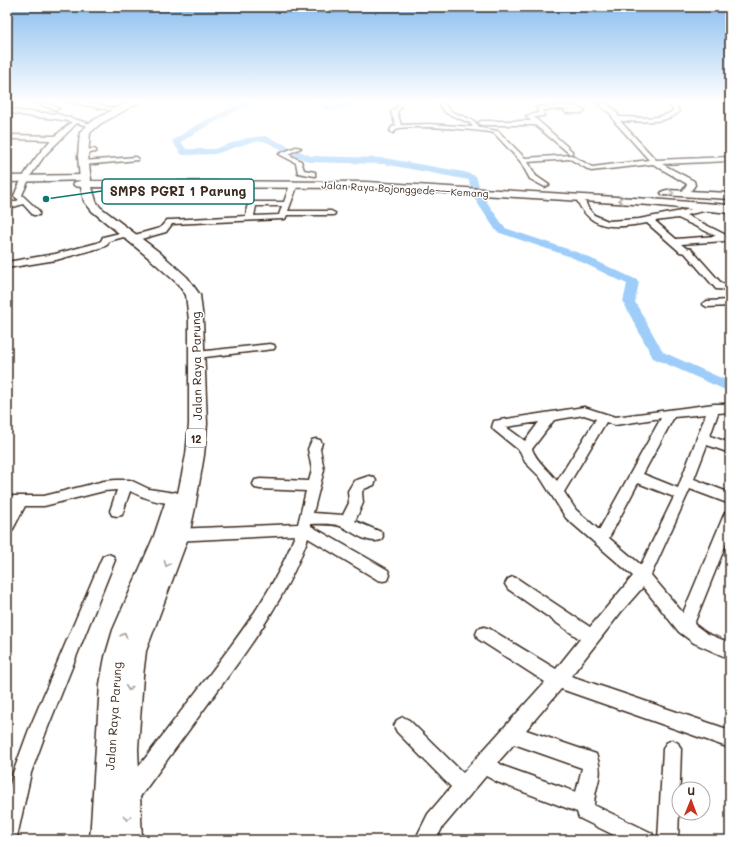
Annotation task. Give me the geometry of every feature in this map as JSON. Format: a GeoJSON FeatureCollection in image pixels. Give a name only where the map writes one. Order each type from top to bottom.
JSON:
{"type":"FeatureCollection","features":[{"type":"Feature","properties":{"kind":"highway","name":"Jalan Raya Parung"},"geometry":{"type":"LineString","coordinates":[[78,142],[85,171]]}},
{"type":"Feature","properties":{"kind":"highway","name":"Jalan Raya Parung"},"geometry":{"type":"LineString","coordinates":[[83,142],[85,171],[81,196],[89,209],[118,237],[174,282],[182,290],[186,302],[187,420],[172,535],[134,652],[130,676],[124,749],[127,798],[127,840]]}},
{"type":"Feature","properties":{"kind":"highway","name":"Jalan Raya Bojonggede—Kemang"},"geometry":{"type":"LineString","coordinates":[[85,171],[243,185],[458,184],[495,188],[578,193],[730,196]]}},
{"type":"Feature","properties":{"kind":"highway","name":"Jalan Raya Bojonggede—Kemang"},"geometry":{"type":"LineString","coordinates":[[117,173],[326,174]]}},
{"type":"Feature","properties":{"kind":"highway","name":"Jalan Raya Bojonggede—Kemang"},"geometry":{"type":"LineString","coordinates":[[354,174],[401,176]]}},
{"type":"Feature","properties":{"kind":"highway","name":"Jalan Raya Bojonggede—Kemang"},"geometry":{"type":"LineString","coordinates":[[495,188],[545,185],[578,193],[705,208],[730,209]]}},
{"type":"Feature","properties":{"kind":"highway","name":"Jalan Raya Parung"},"geometry":{"type":"LineString","coordinates":[[102,839],[113,684],[117,657],[125,630],[186,508],[195,456],[198,424],[195,306],[192,295],[182,280],[164,263],[118,237]]}},
{"type":"Feature","properties":{"kind":"main road"},"geometry":{"type":"LineString","coordinates":[[7,179],[40,179],[85,171]]}},
{"type":"Feature","properties":{"kind":"street"},"geometry":{"type":"LineString","coordinates":[[36,213],[18,196],[19,191],[44,152],[53,142]]}},
{"type":"Feature","properties":{"kind":"street"},"geometry":{"type":"LineString","coordinates":[[505,142],[523,160],[533,177],[545,185]]}},
{"type":"Feature","properties":{"kind":"street"},"geometry":{"type":"LineString","coordinates":[[557,142],[570,152]]}},
{"type":"Feature","properties":{"kind":"street"},"geometry":{"type":"LineString","coordinates":[[636,142],[654,162],[691,183],[691,186],[686,192]]}},
{"type":"Feature","properties":{"kind":"street"},"geometry":{"type":"LineString","coordinates":[[295,149],[282,153],[282,155],[299,162],[300,171],[312,174]]}},
{"type":"Feature","properties":{"kind":"street"},"geometry":{"type":"LineString","coordinates":[[85,171],[134,157]]}},
{"type":"Feature","properties":{"kind":"street"},"geometry":{"type":"LineString","coordinates":[[523,160],[571,157],[591,169],[654,162],[730,159]]}},
{"type":"Feature","properties":{"kind":"street"},"geometry":{"type":"LineString","coordinates":[[7,265],[100,245],[118,237],[163,230],[170,222],[246,220],[272,223],[282,216],[288,204],[294,184]]}},
{"type":"Feature","properties":{"kind":"street"},"geometry":{"type":"LineString","coordinates":[[578,193],[588,214],[607,224],[619,225],[679,215],[705,208]]}},
{"type":"Feature","properties":{"kind":"street"},"geometry":{"type":"LineString","coordinates":[[7,207],[24,201]]}},
{"type":"Feature","properties":{"kind":"street"},"geometry":{"type":"LineString","coordinates":[[246,220],[251,207],[254,204],[288,204]]}},
{"type":"Feature","properties":{"kind":"street"},"geometry":{"type":"LineString","coordinates":[[282,216],[331,213]]}},
{"type":"Feature","properties":{"kind":"street"},"geometry":{"type":"LineString","coordinates":[[679,215],[727,239]]}},
{"type":"Feature","properties":{"kind":"street"},"geometry":{"type":"LineString","coordinates":[[233,224],[246,220]]}},
{"type":"Feature","properties":{"kind":"street"},"geometry":{"type":"LineString","coordinates":[[649,220],[683,250],[688,251],[719,287],[730,287]]}},
{"type":"Feature","properties":{"kind":"street"},"geometry":{"type":"LineString","coordinates":[[675,242],[727,239]]}},
{"type":"Feature","properties":{"kind":"street"},"geometry":{"type":"LineString","coordinates":[[7,257],[54,254]]}},
{"type":"Feature","properties":{"kind":"street"},"geometry":{"type":"LineString","coordinates":[[707,304],[730,303]]}},
{"type":"Feature","properties":{"kind":"street"},"geometry":{"type":"LineString","coordinates":[[197,355],[270,346]]}},
{"type":"Feature","properties":{"kind":"street"},"geometry":{"type":"LineString","coordinates":[[730,408],[714,408],[670,413],[616,421],[582,411],[498,424],[498,427],[526,449],[529,459],[546,474],[552,482],[556,493],[571,514],[587,529],[624,558],[643,576],[685,627],[700,638],[730,651]]}},
{"type":"Feature","properties":{"kind":"street"},"geometry":{"type":"LineString","coordinates":[[425,840],[435,821],[558,680],[591,637],[643,576],[664,537],[682,495],[704,439],[714,408]]}},
{"type":"Feature","properties":{"kind":"street"},"geometry":{"type":"LineString","coordinates":[[601,539],[670,413]]}},
{"type":"Feature","properties":{"kind":"street"},"geometry":{"type":"LineString","coordinates":[[526,449],[550,416]]}},
{"type":"Feature","properties":{"kind":"street"},"geometry":{"type":"LineString","coordinates":[[556,493],[603,418]]}},
{"type":"Feature","properties":{"kind":"street"},"geometry":{"type":"LineString","coordinates":[[704,439],[730,448]]}},
{"type":"Feature","properties":{"kind":"street"},"geometry":{"type":"LineString","coordinates":[[127,798],[237,651],[273,598],[293,560],[305,524],[318,470],[314,449],[316,443]]}},
{"type":"Feature","properties":{"kind":"street"},"geometry":{"type":"LineString","coordinates":[[636,477],[682,495]]}},
{"type":"Feature","properties":{"kind":"street"},"geometry":{"type":"LineString","coordinates":[[347,522],[356,503],[355,491],[359,485],[369,481]]}},
{"type":"Feature","properties":{"kind":"street"},"geometry":{"type":"LineString","coordinates":[[687,482],[730,499]]}},
{"type":"Feature","properties":{"kind":"street"},"geometry":{"type":"LineString","coordinates":[[260,484],[314,486]]}},
{"type":"Feature","properties":{"kind":"street"},"geometry":{"type":"LineString","coordinates":[[7,501],[44,501],[104,486],[132,487],[147,494],[176,498]]}},
{"type":"Feature","properties":{"kind":"street"},"geometry":{"type":"LineString","coordinates":[[117,511],[132,487]]}},
{"type":"Feature","properties":{"kind":"street"},"geometry":{"type":"LineString","coordinates":[[7,527],[21,501]]}},
{"type":"Feature","properties":{"kind":"street"},"geometry":{"type":"LineString","coordinates":[[685,627],[730,517]]}},
{"type":"Feature","properties":{"kind":"street"},"geometry":{"type":"LineString","coordinates":[[172,535],[341,520],[364,532],[376,536]]}},
{"type":"Feature","properties":{"kind":"street"},"geometry":{"type":"LineString","coordinates":[[305,524],[383,575]]}},
{"type":"Feature","properties":{"kind":"street"},"geometry":{"type":"LineString","coordinates":[[7,838],[22,773],[37,732],[108,560]]}},
{"type":"Feature","properties":{"kind":"street"},"geometry":{"type":"LineString","coordinates":[[513,584],[591,637]]}},
{"type":"Feature","properties":{"kind":"street"},"geometry":{"type":"LineString","coordinates":[[484,634],[558,680],[729,738]]}},
{"type":"Feature","properties":{"kind":"street"},"geometry":{"type":"LineString","coordinates":[[403,726],[464,787]]}},
{"type":"Feature","properties":{"kind":"street"},"geometry":{"type":"LineString","coordinates":[[511,734],[589,761],[591,768],[584,804],[588,813],[645,840]]}},
{"type":"Feature","properties":{"kind":"street"},"geometry":{"type":"LineString","coordinates":[[668,840],[672,749]]}},
{"type":"Feature","properties":{"kind":"street"},"geometry":{"type":"LineString","coordinates":[[484,764],[497,773],[584,804]]}},
{"type":"Feature","properties":{"kind":"waterway"},"geometry":{"type":"LineString","coordinates":[[176,142],[184,152],[215,151],[245,142]]}},
{"type":"Feature","properties":{"kind":"waterway"},"geometry":{"type":"LineString","coordinates":[[272,142],[309,159],[384,161],[464,175],[473,178],[477,195],[501,230],[575,255],[633,282],[629,302],[658,355],[730,387]]}},
{"type":"Feature","properties":{"kind":"place","name":"SMPS PGRI 1 Parung"},"geometry":{"type":"Point","coordinates":[46,199]}}]}
